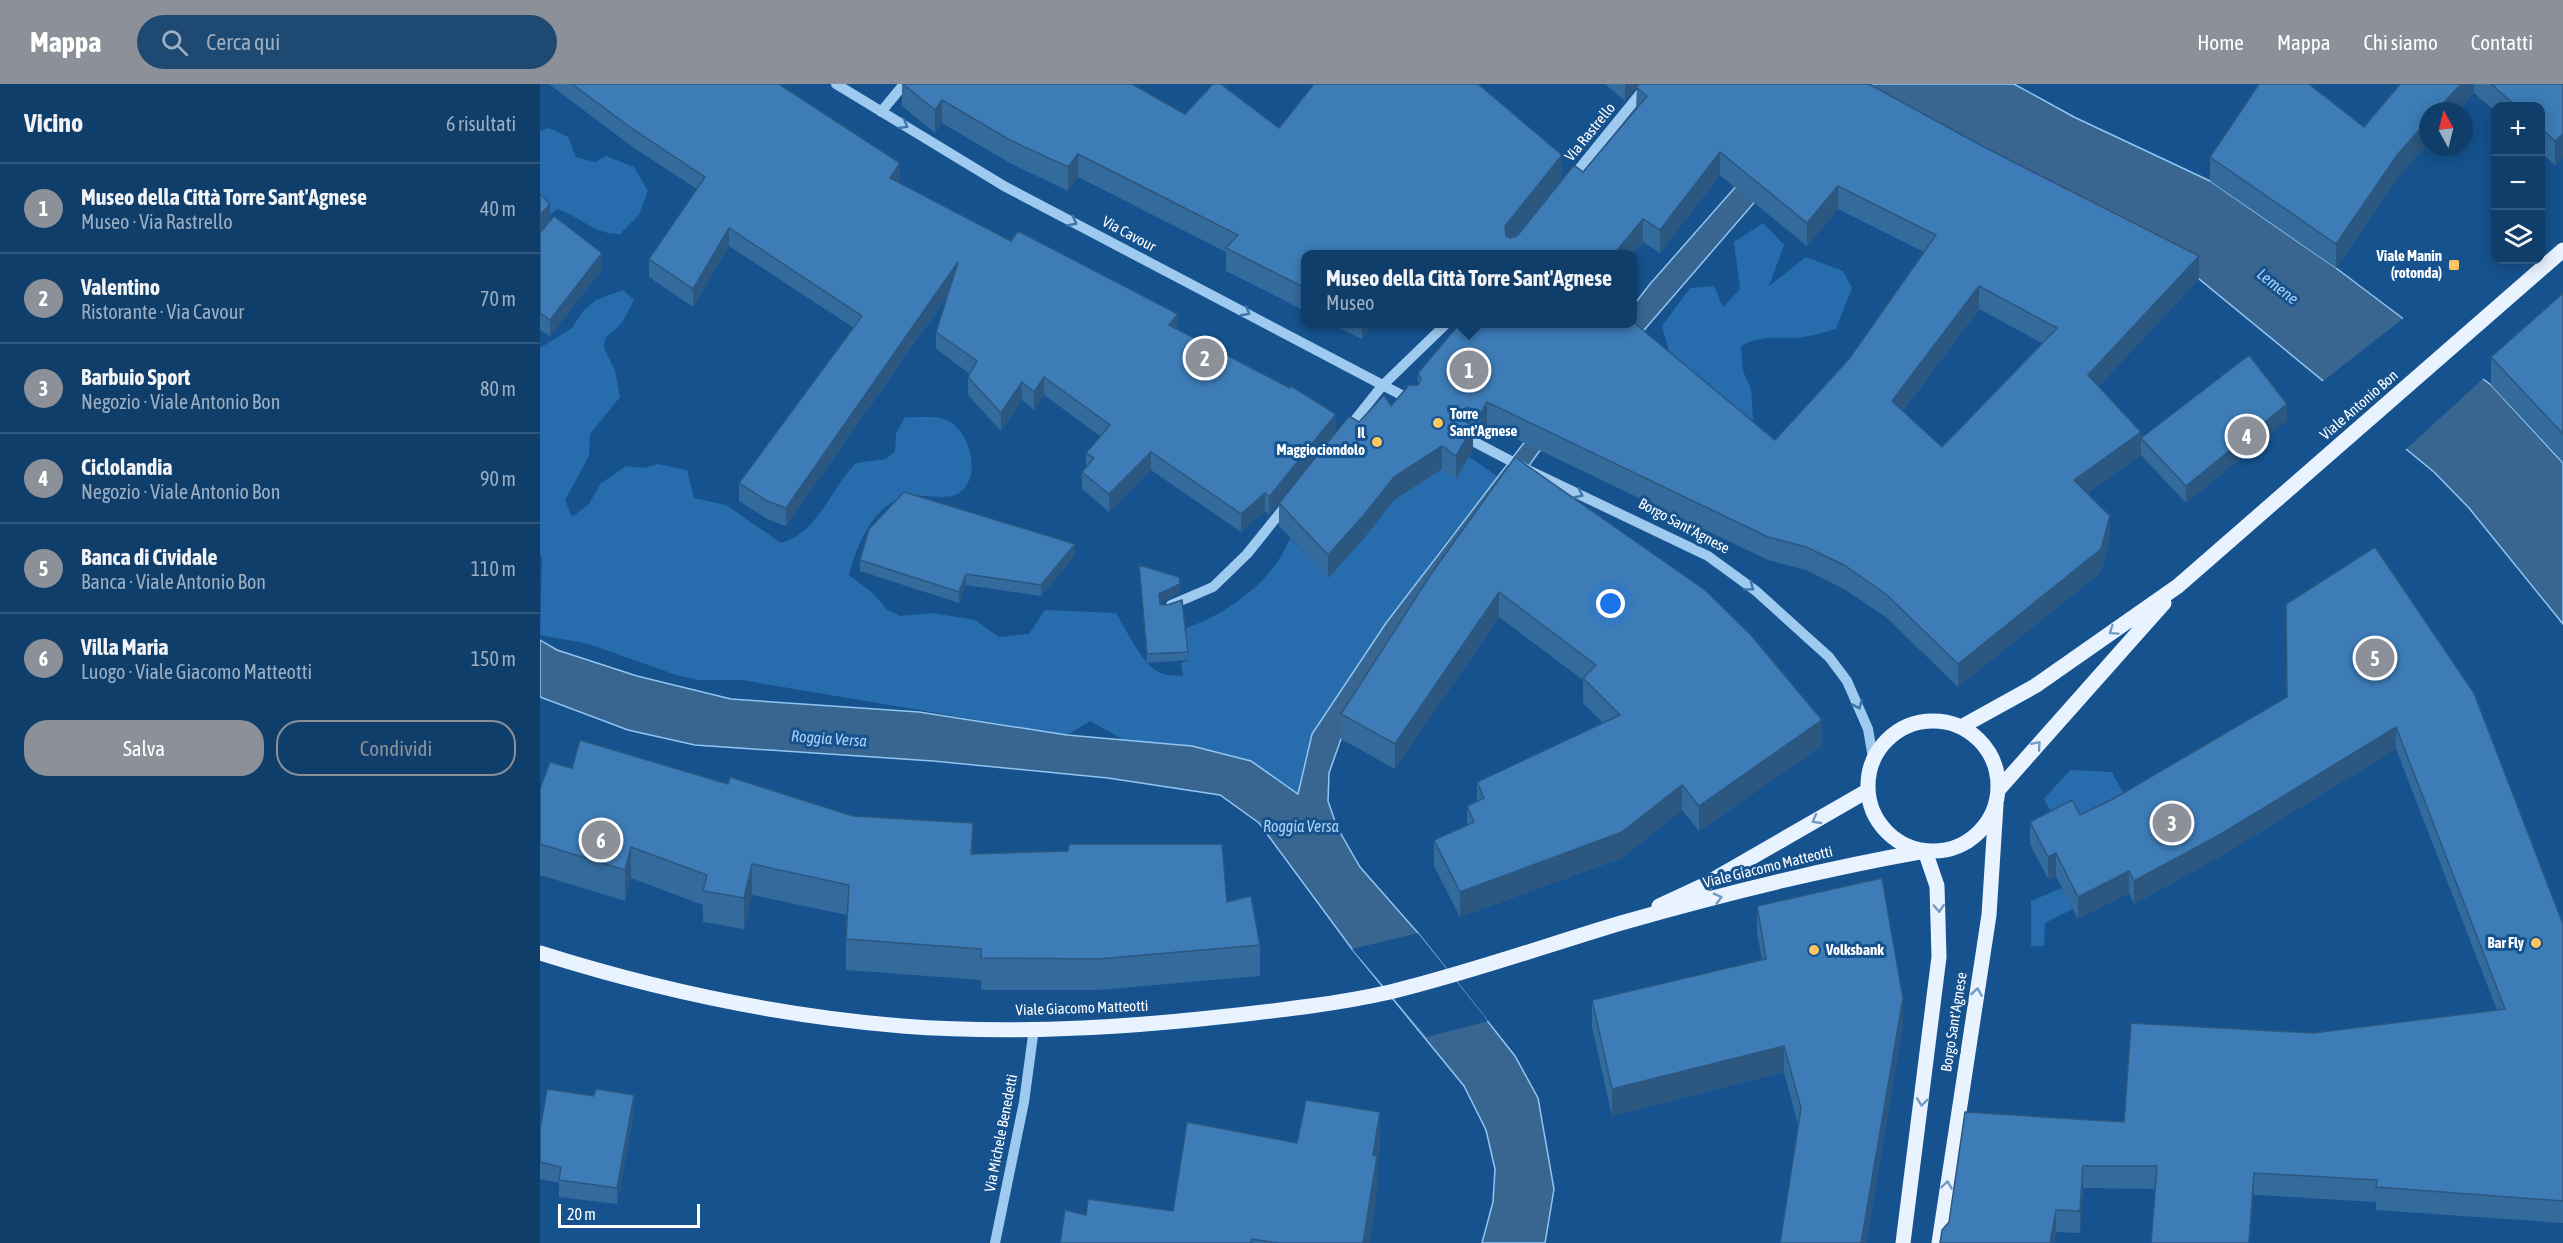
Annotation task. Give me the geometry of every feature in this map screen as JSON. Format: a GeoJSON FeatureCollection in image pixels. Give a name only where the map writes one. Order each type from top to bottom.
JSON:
{"type":"FeatureCollection","features":[{"type":"Feature","properties":{"kind":"main road","name":"Viale Antonio Bon"},"geometry":{"type":"LineString","coordinates":[[1961,727],[2035,686],[2178,586],[2563,250]]}},
{"type":"Feature","properties":{"kind":"main road","name":"Viale Antonio Bon"},"geometry":{"type":"LineString","coordinates":[[1999,789],[2178,586]]}},
{"type":"Feature","properties":{"kind":"main road"},"geometry":{"type":"LineString","coordinates":[[1941,721],[1961,727],[1977,738],[1989,752],[1997,770],[1999,789],[1996,805],[1988,821],[1976,836],[1961,845],[1944,851],[1926,851],[1904,845],[1885,832],[1872,813],[1867,791],[1868,774],[1874,758],[1885,741],[1901,729],[1921,722],[1941,721]]}},
{"type":"Feature","properties":{"kind":"main road","name":"Viale Giacomo Matteotti"},"geometry":{"type":"LineString","coordinates":[[1620,924],[1702,886],[1867,791]]}},
{"type":"Feature","properties":{"kind":"main road","name":"Borgo Sant'Agnese"},"geometry":{"type":"LineString","coordinates":[[1939,1243],[1989,915],[1996,805]]}},
{"type":"Feature","properties":{"kind":"main road","name":"Viale Giacomo Matteotti"},"geometry":{"type":"LineString","coordinates":[[540,953],[606,974],[738,1003],[822,1017],[904,1026],[1034,1028],[1175,1022],[1267,1012],[1387,992],[1475,970],[1620,924],[1825,870],[1926,851]]}},
{"type":"Feature","properties":{"kind":"main road","name":"Borgo Sant'Agnese"},"geometry":{"type":"LineString","coordinates":[[1903,1243],[1939,957],[1938,886],[1926,851]]}},
{"type":"Feature","properties":{"kind":"street","name":"Via Cavour"},"geometry":{"type":"LineString","coordinates":[[836,84],[1004,186],[1345,363],[1382,386],[1414,402]]}},
{"type":"Feature","properties":{"kind":"street"},"geometry":{"type":"LineString","coordinates":[[881,112],[904,84]]}},
{"type":"Feature","properties":{"kind":"street","name":"Via Rastrello"},"geometry":{"type":"LineString","coordinates":[[1561,192],[1648,84]]}},
{"type":"Feature","properties":{"kind":"street"},"geometry":{"type":"LineString","coordinates":[[1337,442],[1382,386],[1442,328]]}},
{"type":"Feature","properties":{"kind":"street","name":"Borgo Sant'Agnese"},"geometry":{"type":"LineString","coordinates":[[1467,438],[1526,469],[1708,556],[1756,591],[1829,657],[1847,681],[1868,729],[1874,758]]}},
{"type":"Feature","properties":{"kind":"street"},"geometry":{"type":"LineString","coordinates":[[1165,608],[1213,587],[1247,554],[1292,498]]}},
{"type":"Feature","properties":{"kind":"street","name":"Via Michele Benedetti"},"geometry":{"type":"LineString","coordinates":[[995,1243],[1024,1102],[1034,1028]]}},
{"type":"Feature","properties":{"kind":"shaded area"},"geometry":{"type":"Polygon","coordinates":[[[549,128],[568,137],[576,157],[595,162],[606,156],[634,167],[648,191],[639,215],[620,234],[602,232],[557,209],[540,223],[540,131],[549,128]]]}},
{"type":"Feature","properties":{"kind":"shaded area"},"geometry":{"type":"Polygon","coordinates":[[[1763,223],[1784,245],[1769,286],[1806,257],[1843,271],[1852,288],[1836,329],[1804,337],[1760,339],[1741,346],[1743,371],[1751,389],[1753,420],[1725,409],[1708,384],[1670,354],[1662,326],[1690,288],[1714,286],[1723,307],[1740,289],[1734,242],[1763,223]]]}},
{"type":"Feature","properties":{"kind":"shaded area"},"geometry":{"type":"Polygon","coordinates":[[[623,290],[634,300],[622,323],[605,338],[604,348],[615,371],[620,397],[590,434],[589,456],[565,500],[572,517],[589,504],[600,484],[626,466],[644,468],[658,464],[687,470],[694,498],[726,505],[781,543],[794,537],[815,520],[856,463],[886,459],[895,451],[896,434],[905,417],[941,418],[954,425],[966,441],[972,462],[968,482],[958,494],[945,497],[910,496],[886,506],[862,538],[849,575],[875,595],[887,610],[900,616],[932,613],[975,620],[999,637],[1029,634],[1045,610],[1116,613],[1142,656],[1156,670],[1165,675],[1183,676],[1181,663],[1188,660],[1184,629],[1216,615],[1247,594],[1272,569],[1290,538],[1328,578],[1394,500],[1458,449],[1498,477],[1439,551],[1312,734],[1298,794],[1251,761],[1192,746],[1124,740],[1090,721],[1067,735],[742,680],[699,680],[676,675],[589,644],[540,635],[542,557],[540,556],[540,348],[572,328],[583,311],[596,300],[623,290]]]}},
{"type":"Feature","properties":{"kind":"shaded area"},"geometry":{"type":"Polygon","coordinates":[[[2070,770],[2112,772],[2133,811],[2060,828],[2044,799],[2070,770]]]}},
{"type":"Feature","properties":{"kind":"shaded area"},"geometry":{"type":"Polygon","coordinates":[[[2062,888],[2073,909],[2045,923],[2044,946],[2031,946],[2031,901],[2062,888]]]}},
{"type":"Feature","properties":{"kind":"water"},"geometry":{"type":"Polygon","coordinates":[[[1833,84],[2014,84],[2074,117],[2210,181],[2336,268],[2491,385],[2563,463],[2563,624],[2469,508],[2434,472],[2199,279],[1987,172],[1847,95],[1538,453],[1363,702],[1341,739],[1329,773],[1328,801],[1337,827],[1360,867],[1418,933],[1515,1056],[1538,1098],[1554,1189],[1545,1243],[1482,1243],[1493,1202],[1495,1169],[1486,1130],[1464,1086],[1352,949],[1259,823],[1220,795],[1108,778],[933,761],[695,745],[628,730],[540,697],[540,640],[557,650],[637,676],[731,699],[919,712],[1067,735],[1192,746],[1251,761],[1298,794],[1312,734],[1386,623],[1529,436],[1628,328],[1637,328],[1637,301],[1753,167],[1833,84]]]}},
{"type":"Feature","properties":{"kind":"pier"},"geometry":{"type":"Polygon","coordinates":[[[2405,317],[2485,377],[2404,451],[2322,382],[2405,317]]]}},
{"type":"Feature","properties":{"kind":"pier"},"geometry":{"type":"Polygon","coordinates":[[[1418,933],[1488,1021],[1427,1037],[1352,949],[1418,933]]]}},
{"type":"Feature","properties":{"kind":"building"},"geometry":{"type":"Polygon","coordinates":[[[572,84],[779,84],[900,163],[890,178],[1011,241],[1018,231],[1178,314],[1169,325],[1290,388],[1291,386],[1336,414],[1269,497],[1265,493],[1241,514],[1151,452],[1109,494],[1082,472],[1094,458],[1086,453],[1110,425],[1044,377],[1034,392],[1022,382],[1001,413],[968,377],[977,361],[936,332],[958,262],[786,508],[767,501],[739,483],[862,316],[729,228],[693,289],[649,259],[705,177],[634,130],[572,84]]]}},
{"type":"Feature","properties":{"kind":"building"},"geometry":{"type":"Polygon","coordinates":[[[903,84],[1132,84],[1185,114],[1213,84],[1221,84],[1279,128],[1314,84],[1478,84],[1562,155],[1505,226],[1506,236],[1510,238],[1517,236],[1574,165],[1583,172],[1647,96],[1636,87],[1639,84],[1869,84],[1984,147],[2199,256],[2088,375],[2141,432],[2074,480],[2110,516],[2101,549],[1958,664],[1887,595],[1844,565],[1806,547],[1768,537],[1487,402],[1481,413],[1467,407],[1461,411],[1461,419],[1473,426],[1456,456],[1442,446],[1394,477],[1328,555],[1279,503],[1349,416],[1359,422],[1384,395],[1391,406],[1409,385],[1418,385],[1421,379],[1418,373],[1456,328],[1637,328],[1637,325],[1775,440],[1849,359],[1936,235],[1838,186],[1807,223],[1720,152],[1660,230],[1643,219],[1617,250],[1301,250],[1301,286],[1226,248],[1238,235],[1078,154],[1068,167],[1010,140],[942,100],[935,110],[903,84]],[[1979,286],[1892,401],[1942,447],[2057,328],[1979,286]]]}},
{"type":"Feature","properties":{"kind":"building"},"geometry":{"type":"Polygon","coordinates":[[[2259,84],[2309,84],[2364,127],[2400,84],[2461,84],[2444,102],[2419,102],[2419,130],[2398,154],[2336,244],[2210,157],[2259,84]]]}},
{"type":"Feature","properties":{"kind":"building"},"geometry":{"type":"Polygon","coordinates":[[[2491,84],[2563,84],[2563,134],[2555,141],[2545,132],[2545,102],[2511,102],[2491,84]]]}},
{"type":"Feature","properties":{"kind":"building"},"geometry":{"type":"Polygon","coordinates":[[[540,194],[550,204],[540,215],[540,194]]]}},
{"type":"Feature","properties":{"kind":"building"},"geometry":{"type":"Polygon","coordinates":[[[554,216],[602,253],[550,320],[540,313],[540,233],[554,216]]]}},
{"type":"Feature","properties":{"kind":"building"},"geometry":{"type":"Polygon","coordinates":[[[2563,293],[2563,434],[2491,357],[2563,293]]]}},
{"type":"Feature","properties":{"kind":"building"},"geometry":{"type":"Polygon","coordinates":[[[2249,355],[2287,404],[2186,486],[2141,438],[2249,355]]]}},
{"type":"Feature","properties":{"kind":"building"},"geometry":{"type":"Polygon","coordinates":[[[1515,457],[1705,590],[1751,635],[1822,720],[1699,806],[1682,785],[1622,832],[1460,892],[1434,840],[1474,822],[1467,806],[1484,798],[1477,782],[1620,715],[1583,678],[1596,665],[1499,592],[1395,744],[1341,714],[1431,574],[1515,457]]]}},
{"type":"Feature","properties":{"kind":"building"},"geometry":{"type":"Polygon","coordinates":[[[904,492],[1075,544],[1041,585],[966,574],[959,592],[860,560],[869,529],[904,492]]]}},
{"type":"Feature","properties":{"kind":"building"},"geometry":{"type":"Polygon","coordinates":[[[2375,547],[2474,693],[2563,924],[2563,1201],[2376,1187],[2377,1180],[2254,1173],[2249,1243],[2151,1243],[2157,1166],[2083,1166],[2080,1211],[2056,1210],[2050,1243],[1940,1243],[1942,1230],[1949,1222],[1965,1112],[2124,1122],[2131,1023],[2313,1033],[2505,1009],[2396,727],[2221,834],[2134,881],[2129,871],[2078,897],[2056,853],[2048,857],[2030,822],[2072,800],[2080,815],[2113,799],[2287,697],[2286,604],[2375,547]]]}},
{"type":"Feature","properties":{"kind":"building"},"geometry":{"type":"Polygon","coordinates":[[[1139,565],[1179,577],[1180,584],[1159,594],[1160,604],[1167,605],[1182,600],[1188,652],[1147,654],[1139,565]]]}},
{"type":"Feature","properties":{"kind":"building"},"geometry":{"type":"Polygon","coordinates":[[[580,740],[728,784],[730,777],[853,816],[973,823],[971,854],[1068,851],[1069,844],[1222,844],[1227,902],[1251,896],[1260,945],[1098,959],[981,958],[981,949],[846,939],[849,885],[752,864],[744,898],[703,891],[707,875],[631,847],[625,870],[540,844],[540,789],[550,762],[572,768],[580,740]]]}},
{"type":"Feature","properties":{"kind":"building"},"geometry":{"type":"Polygon","coordinates":[[[1882,878],[1903,998],[1861,1243],[1780,1243],[1801,1108],[1784,1046],[1612,1089],[1592,1000],[1766,959],[1757,906],[1882,878]]]}},
{"type":"Feature","properties":{"kind":"building"},"geometry":{"type":"Polygon","coordinates":[[[547,1089],[594,1096],[596,1089],[634,1095],[617,1188],[559,1180],[561,1167],[540,1162],[540,1129],[547,1089]]]}},
{"type":"Feature","properties":{"kind":"building"},"geometry":{"type":"Polygon","coordinates":[[[1306,1100],[1380,1112],[1373,1155],[1377,1156],[1363,1243],[1279,1243],[1252,1239],[1251,1243],[1060,1243],[1065,1210],[1086,1215],[1088,1199],[1173,1211],[1187,1122],[1297,1143],[1306,1100]]]}},
{"type":"Feature","properties":{"kind":"place","name":"Viale Manin (rotonda)"},"geometry":{"type":"Point","coordinates":[2454,265]}},
{"type":"Feature","properties":{"kind":"place","name":"Valentino"},"geometry":{"type":"Point","coordinates":[1205,358]}},
{"type":"Feature","properties":{"kind":"place","name":"Museo della Città Torre Sant'Agnese"},"geometry":{"type":"Point","coordinates":[1469,370]}},
{"type":"Feature","properties":{"kind":"place","name":"Torre Sant'Agnese"},"geometry":{"type":"Point","coordinates":[1438,423]}},
{"type":"Feature","properties":{"kind":"place","name":"Ciclolandia"},"geometry":{"type":"Point","coordinates":[2247,436]}},
{"type":"Feature","properties":{"kind":"place","name":"Il Maggiociondolo"},"geometry":{"type":"Point","coordinates":[1377,442]}},
{"type":"Feature","properties":{"kind":"place","name":"Banca di Cividale"},"geometry":{"type":"Point","coordinates":[2375,658]}},
{"type":"Feature","properties":{"kind":"place","name":"Barbuio Sport"},"geometry":{"type":"Point","coordinates":[2172,823]}},
{"type":"Feature","properties":{"kind":"place","name":"Villa Maria"},"geometry":{"type":"Point","coordinates":[601,840]}},
{"type":"Feature","properties":{"kind":"place","name":"Bar Fly"},"geometry":{"type":"Point","coordinates":[2536,943]}},
{"type":"Feature","properties":{"kind":"place","name":"Volksbank"},"geometry":{"type":"Point","coordinates":[1814,950]}},
{"type":"Feature","properties":{"kind":"water label","name":"Lemene"},"geometry":{"type":"Point","coordinates":[2278,286]}},
{"type":"Feature","properties":{"kind":"water label","name":"Roggia Versa"},"geometry":{"type":"Point","coordinates":[829,738]}},
{"type":"Feature","properties":{"kind":"water label","name":"Roggia Versa"},"geometry":{"type":"Point","coordinates":[1301,826]}}]}
